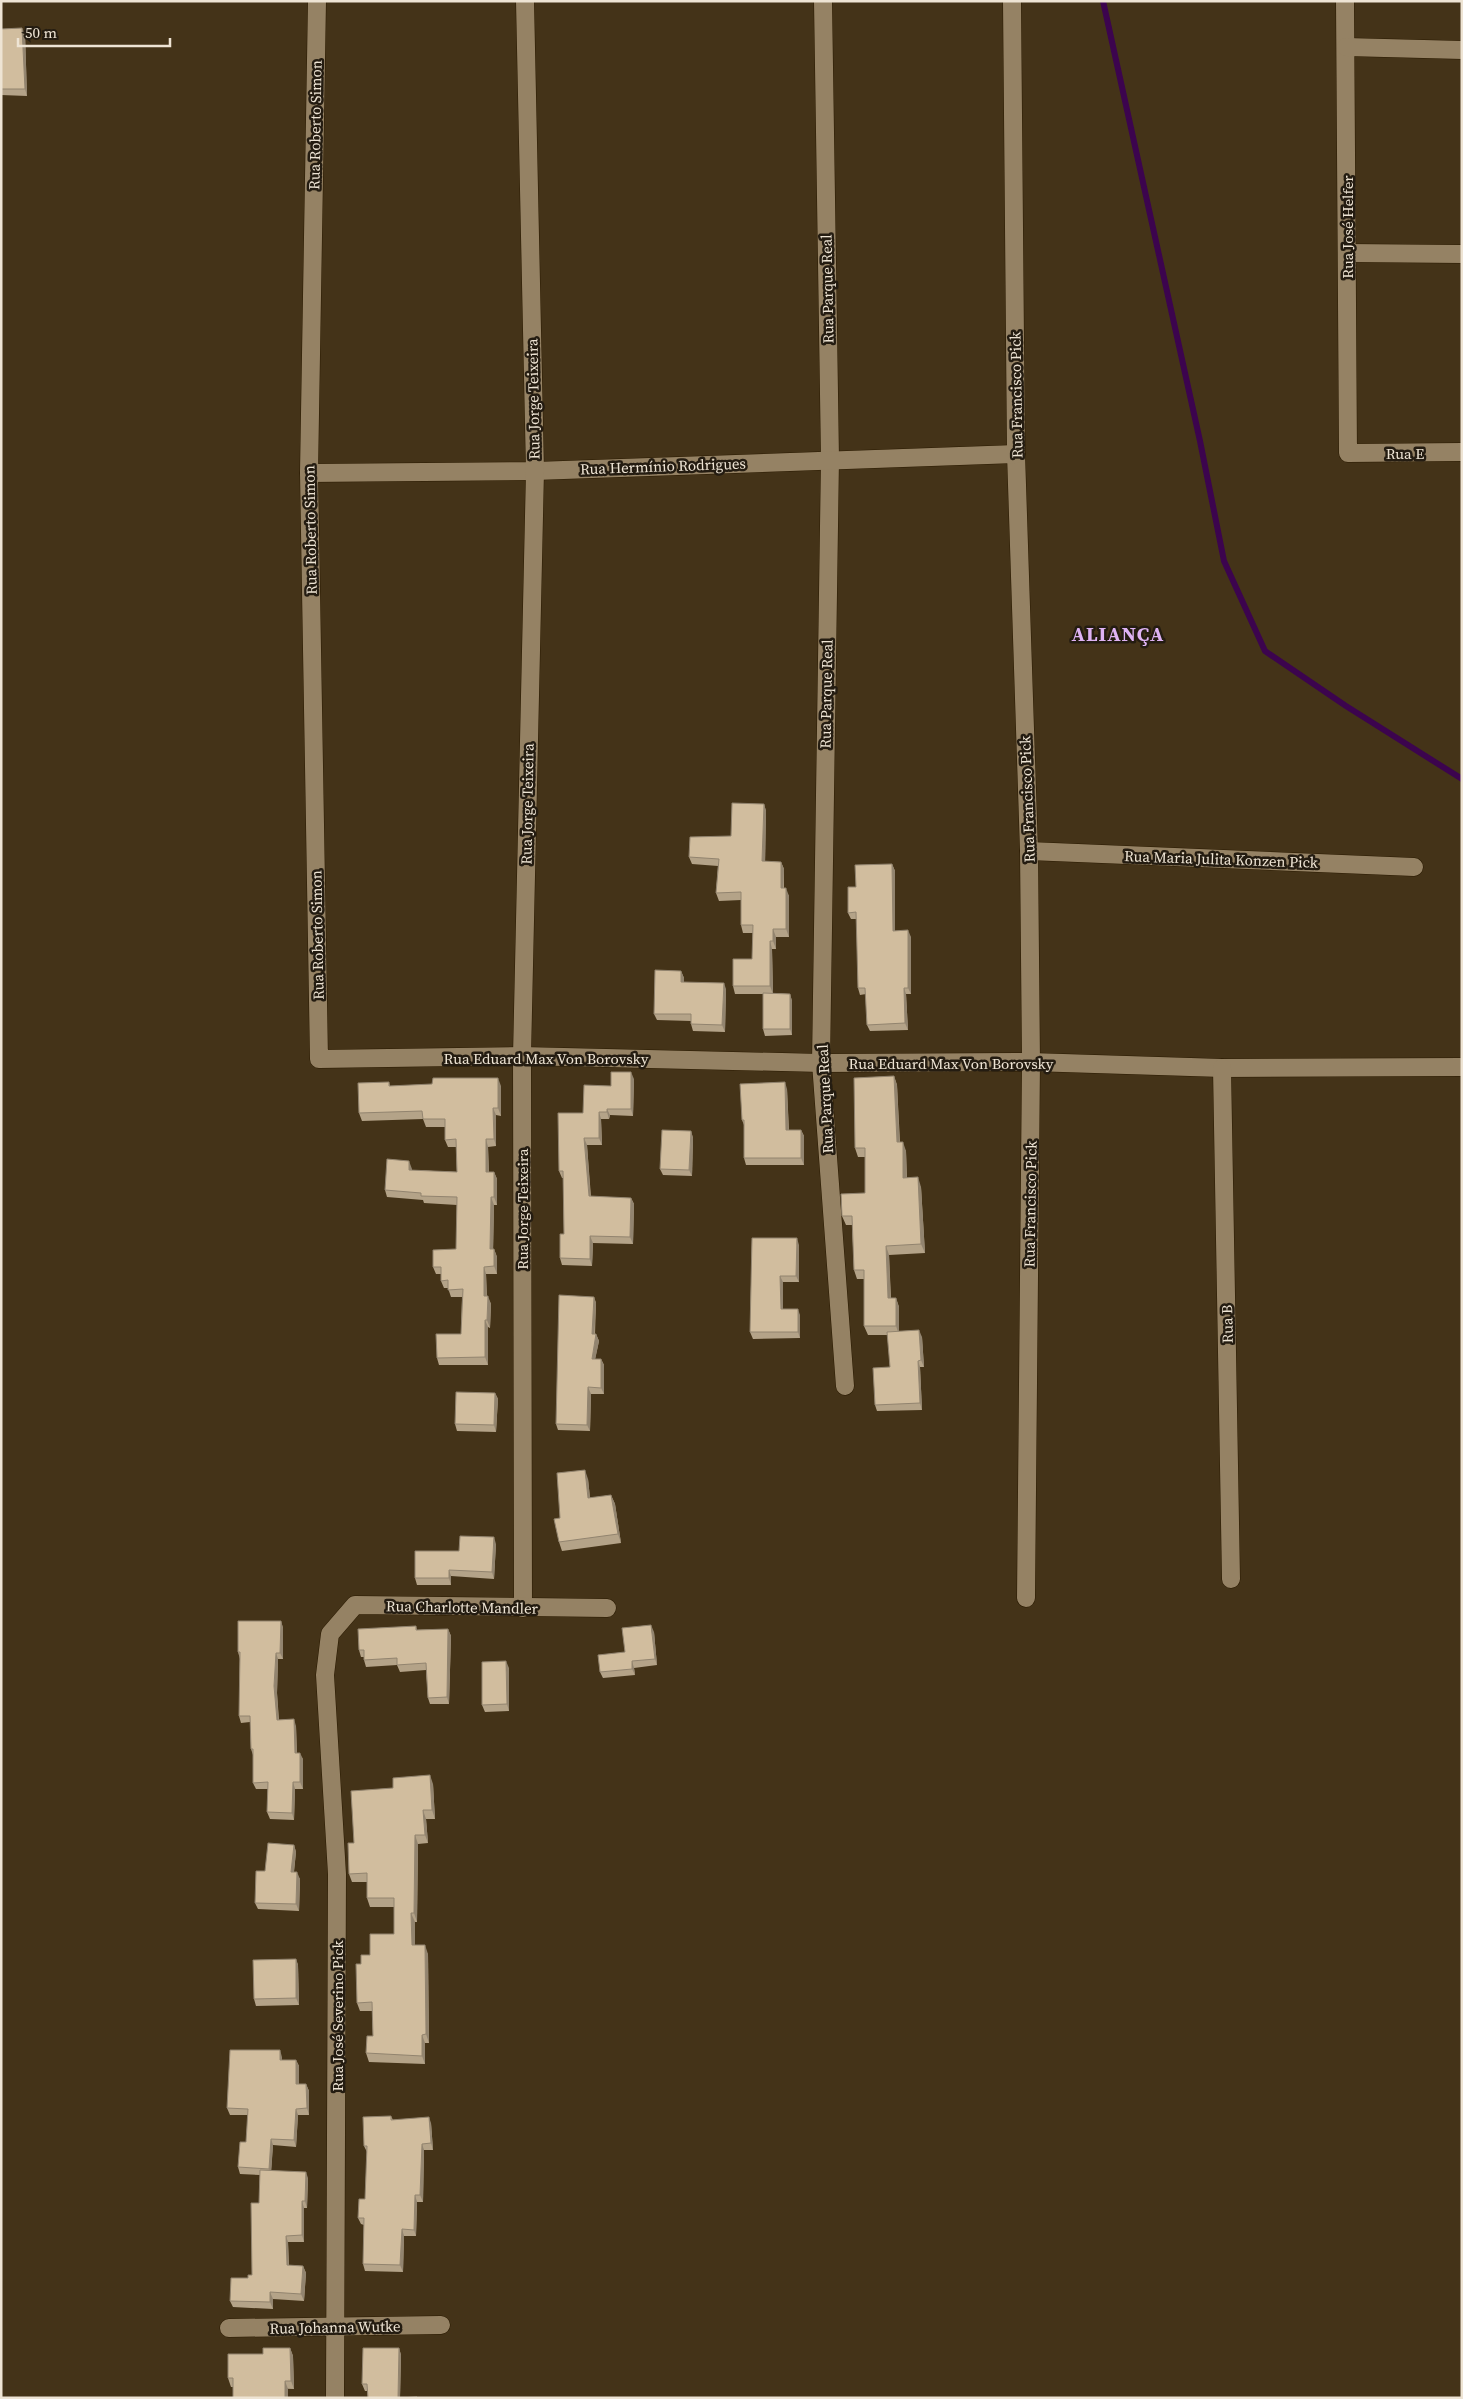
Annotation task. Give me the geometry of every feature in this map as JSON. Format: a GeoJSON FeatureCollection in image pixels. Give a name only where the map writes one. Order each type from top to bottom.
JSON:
{"type":"FeatureCollection","features":[{"type":"Feature","properties":{"kind":"street","name":"Rua Roberto Simon"},"geometry":{"type":"LineString","coordinates":[[317,1],[309,473],[320,1059]]}},
{"type":"Feature","properties":{"kind":"street","name":"Rua Jorge Teixeira"},"geometry":{"type":"LineString","coordinates":[[523,1608],[522,1056],[535,471],[525,1]]}},
{"type":"Feature","properties":{"kind":"street","name":"Rua Parque Real"},"geometry":{"type":"LineString","coordinates":[[823,1],[830,460],[821,1062],[845,1386]]}},
{"type":"Feature","properties":{"kind":"street","name":"Rua Francisco Pick"},"geometry":{"type":"LineString","coordinates":[[1012,1],[1016,454],[1029,851],[1031,1062],[1026,1598]]}},
{"type":"Feature","properties":{"kind":"street","name":"Rua José Helfer"},"geometry":{"type":"LineString","coordinates":[[1345,1],[1348,453]]}},
{"type":"Feature","properties":{"kind":"street"},"geometry":{"type":"LineString","coordinates":[[1346,47],[1462,50]]}},
{"type":"Feature","properties":{"kind":"street"},"geometry":{"type":"LineString","coordinates":[[1347,253],[1462,254]]}},
{"type":"Feature","properties":{"kind":"street","name":"Rua E"},"geometry":{"type":"LineString","coordinates":[[1348,453],[1462,452]]}},
{"type":"Feature","properties":{"kind":"street","name":"Rua Hermínio Rodrigues"},"geometry":{"type":"LineString","coordinates":[[309,473],[535,471],[1016,454]]}},
{"type":"Feature","properties":{"kind":"street","name":"Rua Maria Julita Konzen Pick"},"geometry":{"type":"LineString","coordinates":[[1029,851],[1414,867]]}},
{"type":"Feature","properties":{"kind":"street","name":"Rua Eduard Max Von Borovsky"},"geometry":{"type":"LineString","coordinates":[[320,1059],[522,1056],[821,1062],[1031,1062],[1222,1068],[1462,1067]]}},
{"type":"Feature","properties":{"kind":"street","name":"Rua B"},"geometry":{"type":"LineString","coordinates":[[1222,1068],[1231,1579]]}},
{"type":"Feature","properties":{"kind":"street","name":"Rua Charlotte Mandler"},"geometry":{"type":"LineString","coordinates":[[330,1634],[355,1605],[607,1608]]}},
{"type":"Feature","properties":{"kind":"street","name":"Rua José Severino Pick"},"geometry":{"type":"LineString","coordinates":[[330,1634],[325,1675],[337,1874],[335,2398]]}},
{"type":"Feature","properties":{"kind":"street","name":"Rua Johanna Wutke"},"geometry":{"type":"LineString","coordinates":[[228,2328],[441,2325]]}},
{"type":"Feature","properties":{"kind":"building"},"geometry":{"type":"Polygon","coordinates":[[[22,28],[25,89],[1,89],[1,29],[22,28]]]}},
{"type":"Feature","properties":{"kind":"building"},"geometry":{"type":"Polygon","coordinates":[[[732,803],[764,804],[762,861],[781,862],[781,888],[786,888],[786,929],[773,929],[773,941],[770,941],[770,986],[733,986],[733,959],[752,959],[753,925],[741,925],[741,892],[716,893],[719,859],[689,857],[690,837],[731,836],[732,803]]]}},
{"type":"Feature","properties":{"kind":"building"},"geometry":{"type":"Polygon","coordinates":[[[892,864],[893,931],[908,930],[908,988],[904,988],[905,1023],[867,1025],[865,988],[858,988],[856,912],[848,913],[848,887],[856,887],[855,865],[892,864]]]}},
{"type":"Feature","properties":{"kind":"building"},"geometry":{"type":"Polygon","coordinates":[[[655,970],[681,971],[681,982],[724,983],[722,1025],[691,1024],[691,1014],[654,1014],[655,970]]]}},
{"type":"Feature","properties":{"kind":"building"},"geometry":{"type":"Polygon","coordinates":[[[763,993],[790,994],[790,1029],[763,1029],[763,993]]]}},
{"type":"Feature","properties":{"kind":"building"},"geometry":{"type":"Polygon","coordinates":[[[611,1072],[631,1072],[631,1109],[607,1109],[607,1112],[599,1112],[599,1138],[584,1138],[589,1196],[631,1198],[630,1237],[590,1236],[590,1259],[560,1258],[560,1234],[564,1234],[563,1171],[559,1171],[558,1113],[583,1113],[584,1085],[611,1086],[611,1072]]]}},
{"type":"Feature","properties":{"kind":"building"},"geometry":{"type":"Polygon","coordinates":[[[894,1076],[897,1142],[903,1142],[903,1178],[918,1177],[921,1244],[886,1246],[888,1298],[896,1298],[896,1326],[864,1326],[864,1270],[854,1270],[852,1216],[842,1216],[841,1194],[865,1193],[865,1148],[855,1148],[854,1078],[894,1076]]]}},
{"type":"Feature","properties":{"kind":"building"},"geometry":{"type":"Polygon","coordinates":[[[433,1078],[498,1078],[498,1108],[493,1108],[494,1139],[486,1139],[486,1172],[494,1172],[494,1197],[491,1197],[490,1249],[494,1249],[494,1266],[484,1267],[484,1296],[488,1296],[487,1320],[485,1320],[485,1357],[437,1358],[436,1334],[461,1334],[463,1289],[448,1290],[448,1280],[441,1281],[441,1267],[433,1267],[433,1250],[456,1249],[457,1197],[421,1196],[421,1193],[385,1190],[387,1159],[409,1161],[409,1170],[457,1172],[456,1139],[445,1140],[445,1119],[423,1119],[422,1111],[359,1113],[358,1083],[389,1082],[389,1086],[432,1084],[433,1078]]]}},
{"type":"Feature","properties":{"kind":"building"},"geometry":{"type":"Polygon","coordinates":[[[785,1082],[786,1130],[801,1130],[801,1158],[744,1158],[744,1120],[742,1120],[740,1084],[785,1082]]]}},
{"type":"Feature","properties":{"kind":"building"},"geometry":{"type":"Polygon","coordinates":[[[662,1130],[691,1131],[689,1170],[660,1169],[662,1130]]]}},
{"type":"Feature","properties":{"kind":"building"},"geometry":{"type":"Polygon","coordinates":[[[752,1238],[797,1238],[796,1276],[780,1276],[781,1309],[798,1309],[798,1332],[750,1332],[752,1238]]]}},
{"type":"Feature","properties":{"kind":"building"},"geometry":{"type":"Polygon","coordinates":[[[559,1295],[594,1297],[592,1334],[596,1334],[592,1359],[601,1359],[601,1388],[588,1387],[587,1425],[556,1424],[559,1295]]]}},
{"type":"Feature","properties":{"kind":"building"},"geometry":{"type":"Polygon","coordinates":[[[919,1330],[921,1360],[918,1361],[920,1403],[875,1405],[873,1368],[890,1367],[887,1332],[919,1330]]]}},
{"type":"Feature","properties":{"kind":"building"},"geometry":{"type":"Polygon","coordinates":[[[456,1392],[495,1393],[494,1425],[455,1424],[456,1392]]]}},
{"type":"Feature","properties":{"kind":"building"},"geometry":{"type":"Polygon","coordinates":[[[585,1470],[588,1498],[611,1495],[618,1534],[559,1542],[554,1519],[560,1518],[557,1473],[585,1470]]]}},
{"type":"Feature","properties":{"kind":"building"},"geometry":{"type":"Polygon","coordinates":[[[460,1536],[494,1537],[492,1572],[449,1570],[449,1578],[415,1578],[415,1551],[459,1551],[460,1536]]]}},
{"type":"Feature","properties":{"kind":"building"},"geometry":{"type":"Polygon","coordinates":[[[238,1621],[281,1621],[280,1653],[276,1653],[274,1686],[277,1720],[294,1719],[295,1753],[300,1753],[300,1782],[293,1782],[292,1813],[267,1812],[268,1782],[253,1783],[253,1749],[251,1749],[250,1716],[239,1716],[240,1652],[238,1652],[238,1621]]]}},
{"type":"Feature","properties":{"kind":"building"},"geometry":{"type":"Polygon","coordinates":[[[651,1625],[655,1659],[632,1661],[632,1669],[600,1672],[598,1655],[625,1652],[622,1628],[651,1625]]]}},
{"type":"Feature","properties":{"kind":"building"},"geometry":{"type":"Polygon","coordinates":[[[416,1626],[416,1630],[448,1629],[447,1697],[428,1698],[426,1663],[397,1665],[397,1658],[364,1660],[364,1650],[359,1650],[358,1629],[416,1626]]]}},
{"type":"Feature","properties":{"kind":"building"},"geometry":{"type":"Polygon","coordinates":[[[506,1661],[507,1704],[482,1705],[482,1662],[506,1661]]]}},
{"type":"Feature","properties":{"kind":"building"},"geometry":{"type":"Polygon","coordinates":[[[430,1775],[432,1810],[423,1810],[425,1835],[415,1835],[414,1913],[411,1913],[412,1945],[425,1945],[426,2034],[422,2035],[422,2056],[366,2053],[367,2036],[373,2036],[372,2002],[357,2003],[356,1964],[361,1964],[361,1955],[370,1955],[370,1934],[394,1934],[394,1898],[367,1898],[367,1873],[349,1874],[348,1843],[354,1843],[351,1791],[393,1788],[393,1778],[430,1775]]]}},
{"type":"Feature","properties":{"kind":"building"},"geometry":{"type":"Polygon","coordinates":[[[268,1843],[294,1845],[291,1872],[297,1872],[296,1904],[255,1903],[256,1871],[265,1871],[268,1843]]]}},
{"type":"Feature","properties":{"kind":"building"},"geometry":{"type":"Polygon","coordinates":[[[296,1959],[296,1998],[254,1999],[253,1960],[296,1959]]]}},
{"type":"Feature","properties":{"kind":"building"},"geometry":{"type":"Polygon","coordinates":[[[230,2050],[280,2050],[280,2060],[296,2060],[296,2084],[306,2084],[307,2108],[296,2109],[294,2140],[271,2139],[269,2169],[238,2167],[240,2142],[246,2142],[248,2109],[227,2108],[230,2050]]]}},
{"type":"Feature","properties":{"kind":"building"},"geometry":{"type":"Polygon","coordinates":[[[391,2116],[391,2120],[429,2117],[431,2143],[422,2144],[420,2195],[415,2195],[414,2230],[402,2229],[400,2265],[363,2264],[364,2218],[358,2218],[359,2199],[365,2199],[367,2146],[364,2146],[363,2117],[391,2116]]]}},
{"type":"Feature","properties":{"kind":"building"},"geometry":{"type":"Polygon","coordinates":[[[260,2170],[306,2172],[305,2201],[302,2201],[302,2235],[286,2236],[287,2265],[303,2266],[301,2294],[270,2292],[270,2302],[230,2301],[231,2278],[248,2278],[248,2275],[252,2275],[251,2203],[259,2203],[260,2170]]]}},
{"type":"Feature","properties":{"kind":"building"},"geometry":{"type":"Polygon","coordinates":[[[263,2348],[290,2348],[291,2381],[285,2381],[285,2398],[233,2398],[233,2378],[228,2378],[228,2354],[263,2354],[263,2348]]]}},
{"type":"Feature","properties":{"kind":"building"},"geometry":{"type":"Polygon","coordinates":[[[363,2348],[399,2348],[398,2398],[368,2398],[367,2384],[362,2384],[363,2348]]]}},
{"type":"Feature","properties":{"kind":"waterway"},"geometry":{"type":"LineString","coordinates":[[1103,1],[1200,441],[1224,561],[1265,651],[1346,706],[1462,779]]}},
{"type":"Feature","properties":{"kind":"district","name":"ALIANÇA"},"geometry":{"type":"Point","coordinates":[1118,634]}}]}
